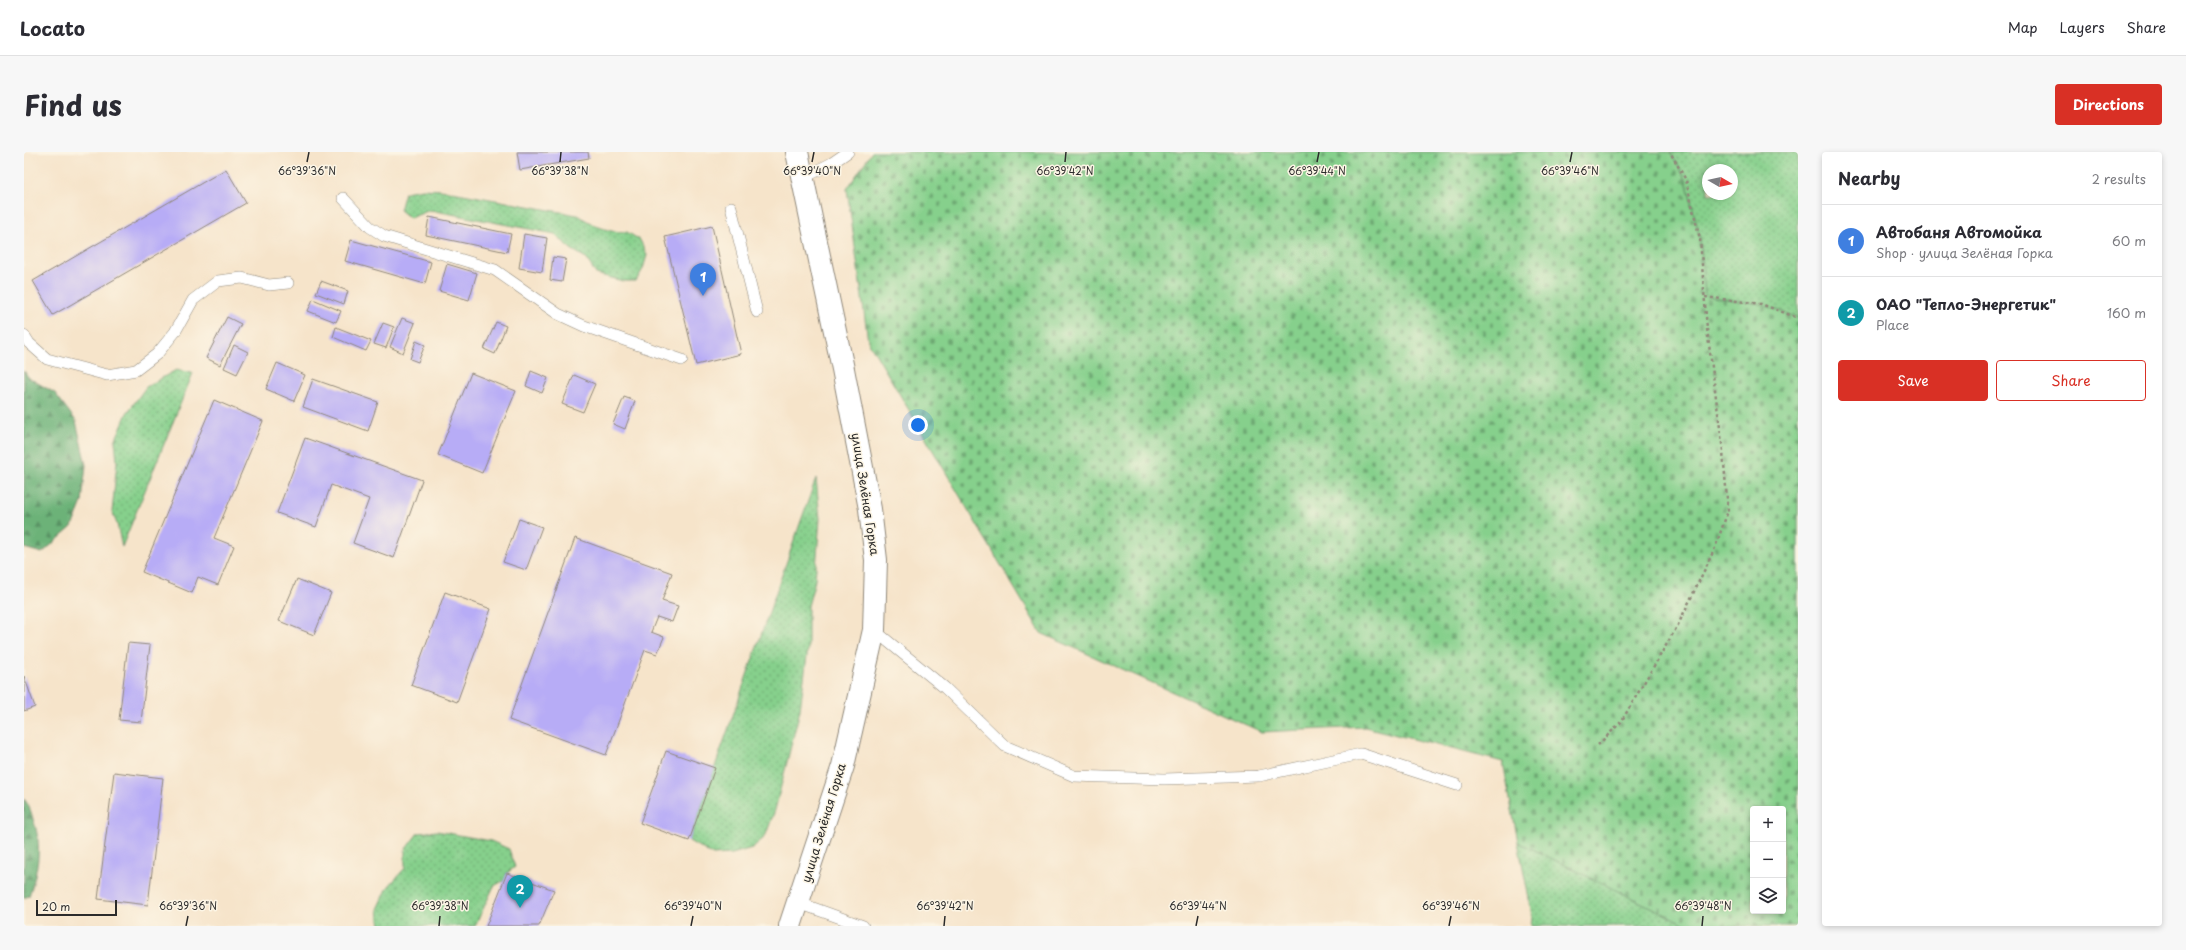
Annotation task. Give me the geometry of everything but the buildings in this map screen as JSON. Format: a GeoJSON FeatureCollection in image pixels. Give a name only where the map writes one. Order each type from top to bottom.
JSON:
{"type":"FeatureCollection","features":[{"type":"Feature","properties":{"kind":"street","name":"улица Зелёная Горка"},"geometry":{"type":"LineString","coordinates":[[790,926],[799,904],[842,766],[874,630],[876,560],[870,509],[842,361],[797,152]]}},
{"type":"Feature","properties":{"kind":"lane"},"geometry":{"type":"LineString","coordinates":[[803,178],[832,163],[848,152]]}},
{"type":"Feature","properties":{"kind":"lane"},"geometry":{"type":"LineString","coordinates":[[343,198],[370,227],[384,236],[496,270],[558,314],[584,326],[682,360]]}},
{"type":"Feature","properties":{"kind":"lane"},"geometry":{"type":"LineString","coordinates":[[731,207],[757,312]]}},
{"type":"Feature","properties":{"kind":"lane"},"geometry":{"type":"LineString","coordinates":[[24,335],[29,343],[47,359],[107,375],[136,370],[157,354],[175,332],[193,300],[218,281],[242,278],[269,285],[288,283]]}},
{"type":"Feature","properties":{"kind":"lane"},"geometry":{"type":"LineString","coordinates":[[874,630],[945,688],[1005,746],[1074,776],[1164,779],[1259,776],[1361,754],[1457,785]]}},
{"type":"Feature","properties":{"kind":"lane"},"geometry":{"type":"LineString","coordinates":[[799,904],[863,926]]}},
{"type":"Feature","properties":{"kind":"path"},"geometry":{"type":"LineString","coordinates":[[1598,745],[1620,722],[1678,625],[1715,548],[1728,511],[1700,239],[1686,180],[1670,152]]}},
{"type":"Feature","properties":{"kind":"path"},"geometry":{"type":"LineString","coordinates":[[1705,296],[1761,304],[1798,318]]}},
{"type":"Feature","properties":{"kind":"green space"},"geometry":{"type":"Polygon","coordinates":[[[872,152],[1670,152],[1686,180],[1700,239],[1705,296],[1761,304],[1798,318],[1798,926],[1689,926],[1518,842],[1503,762],[1365,727],[1262,732],[1041,633],[868,341],[847,189],[872,152]]]}},
{"type":"Feature","properties":{"kind":"green space"},"geometry":{"type":"Polygon","coordinates":[[[1670,152],[1798,152],[1798,318],[1761,304],[1705,297],[1700,239],[1686,180],[1670,152]]]}},
{"type":"Feature","properties":{"kind":"green space"},"geometry":{"type":"Polygon","coordinates":[[[422,189],[441,190],[577,215],[596,226],[611,231],[627,232],[640,240],[647,255],[643,269],[636,281],[623,281],[596,274],[586,258],[571,249],[555,234],[430,210],[410,218],[400,210],[405,192],[422,189]]]}},
{"type":"Feature","properties":{"kind":"green space"},"geometry":{"type":"Polygon","coordinates":[[[176,370],[193,373],[122,547],[117,524],[112,512],[117,462],[115,441],[127,413],[146,387],[176,370]]]}},
{"type":"Feature","properties":{"kind":"green space"},"geometry":{"type":"Polygon","coordinates":[[[24,371],[29,378],[55,393],[76,421],[86,465],[82,502],[72,527],[42,553],[24,548],[24,371]]]}},
{"type":"Feature","properties":{"kind":"green space"},"geometry":{"type":"Polygon","coordinates":[[[816,478],[820,519],[815,580],[808,606],[808,648],[800,710],[775,810],[765,837],[752,848],[732,854],[713,855],[689,841],[816,478]]]}},
{"type":"Feature","properties":{"kind":"green space"},"geometry":{"type":"Polygon","coordinates":[[[24,799],[30,808],[36,829],[39,848],[37,867],[29,896],[24,898],[24,799]]]}},
{"type":"Feature","properties":{"kind":"green space"},"geometry":{"type":"Polygon","coordinates":[[[437,831],[491,841],[509,849],[515,867],[507,873],[505,880],[494,886],[475,926],[380,926],[378,909],[388,887],[405,868],[405,850],[418,833],[437,831]]]}},
{"type":"Feature","properties":{"kind":"green space"},"geometry":{"type":"Polygon","coordinates":[[[1518,842],[1689,926],[1531,926],[1532,915],[1518,842]]]}},
{"type":"Feature","properties":{"kind":"place","name":"Автобаня Автомойка"},"geometry":{"type":"Point","coordinates":[703,296]}},
{"type":"Feature","properties":{"kind":"place","name":"ОАО \"Тепло-Энергетик\""},"geometry":{"type":"Point","coordinates":[520,908]}}]}
